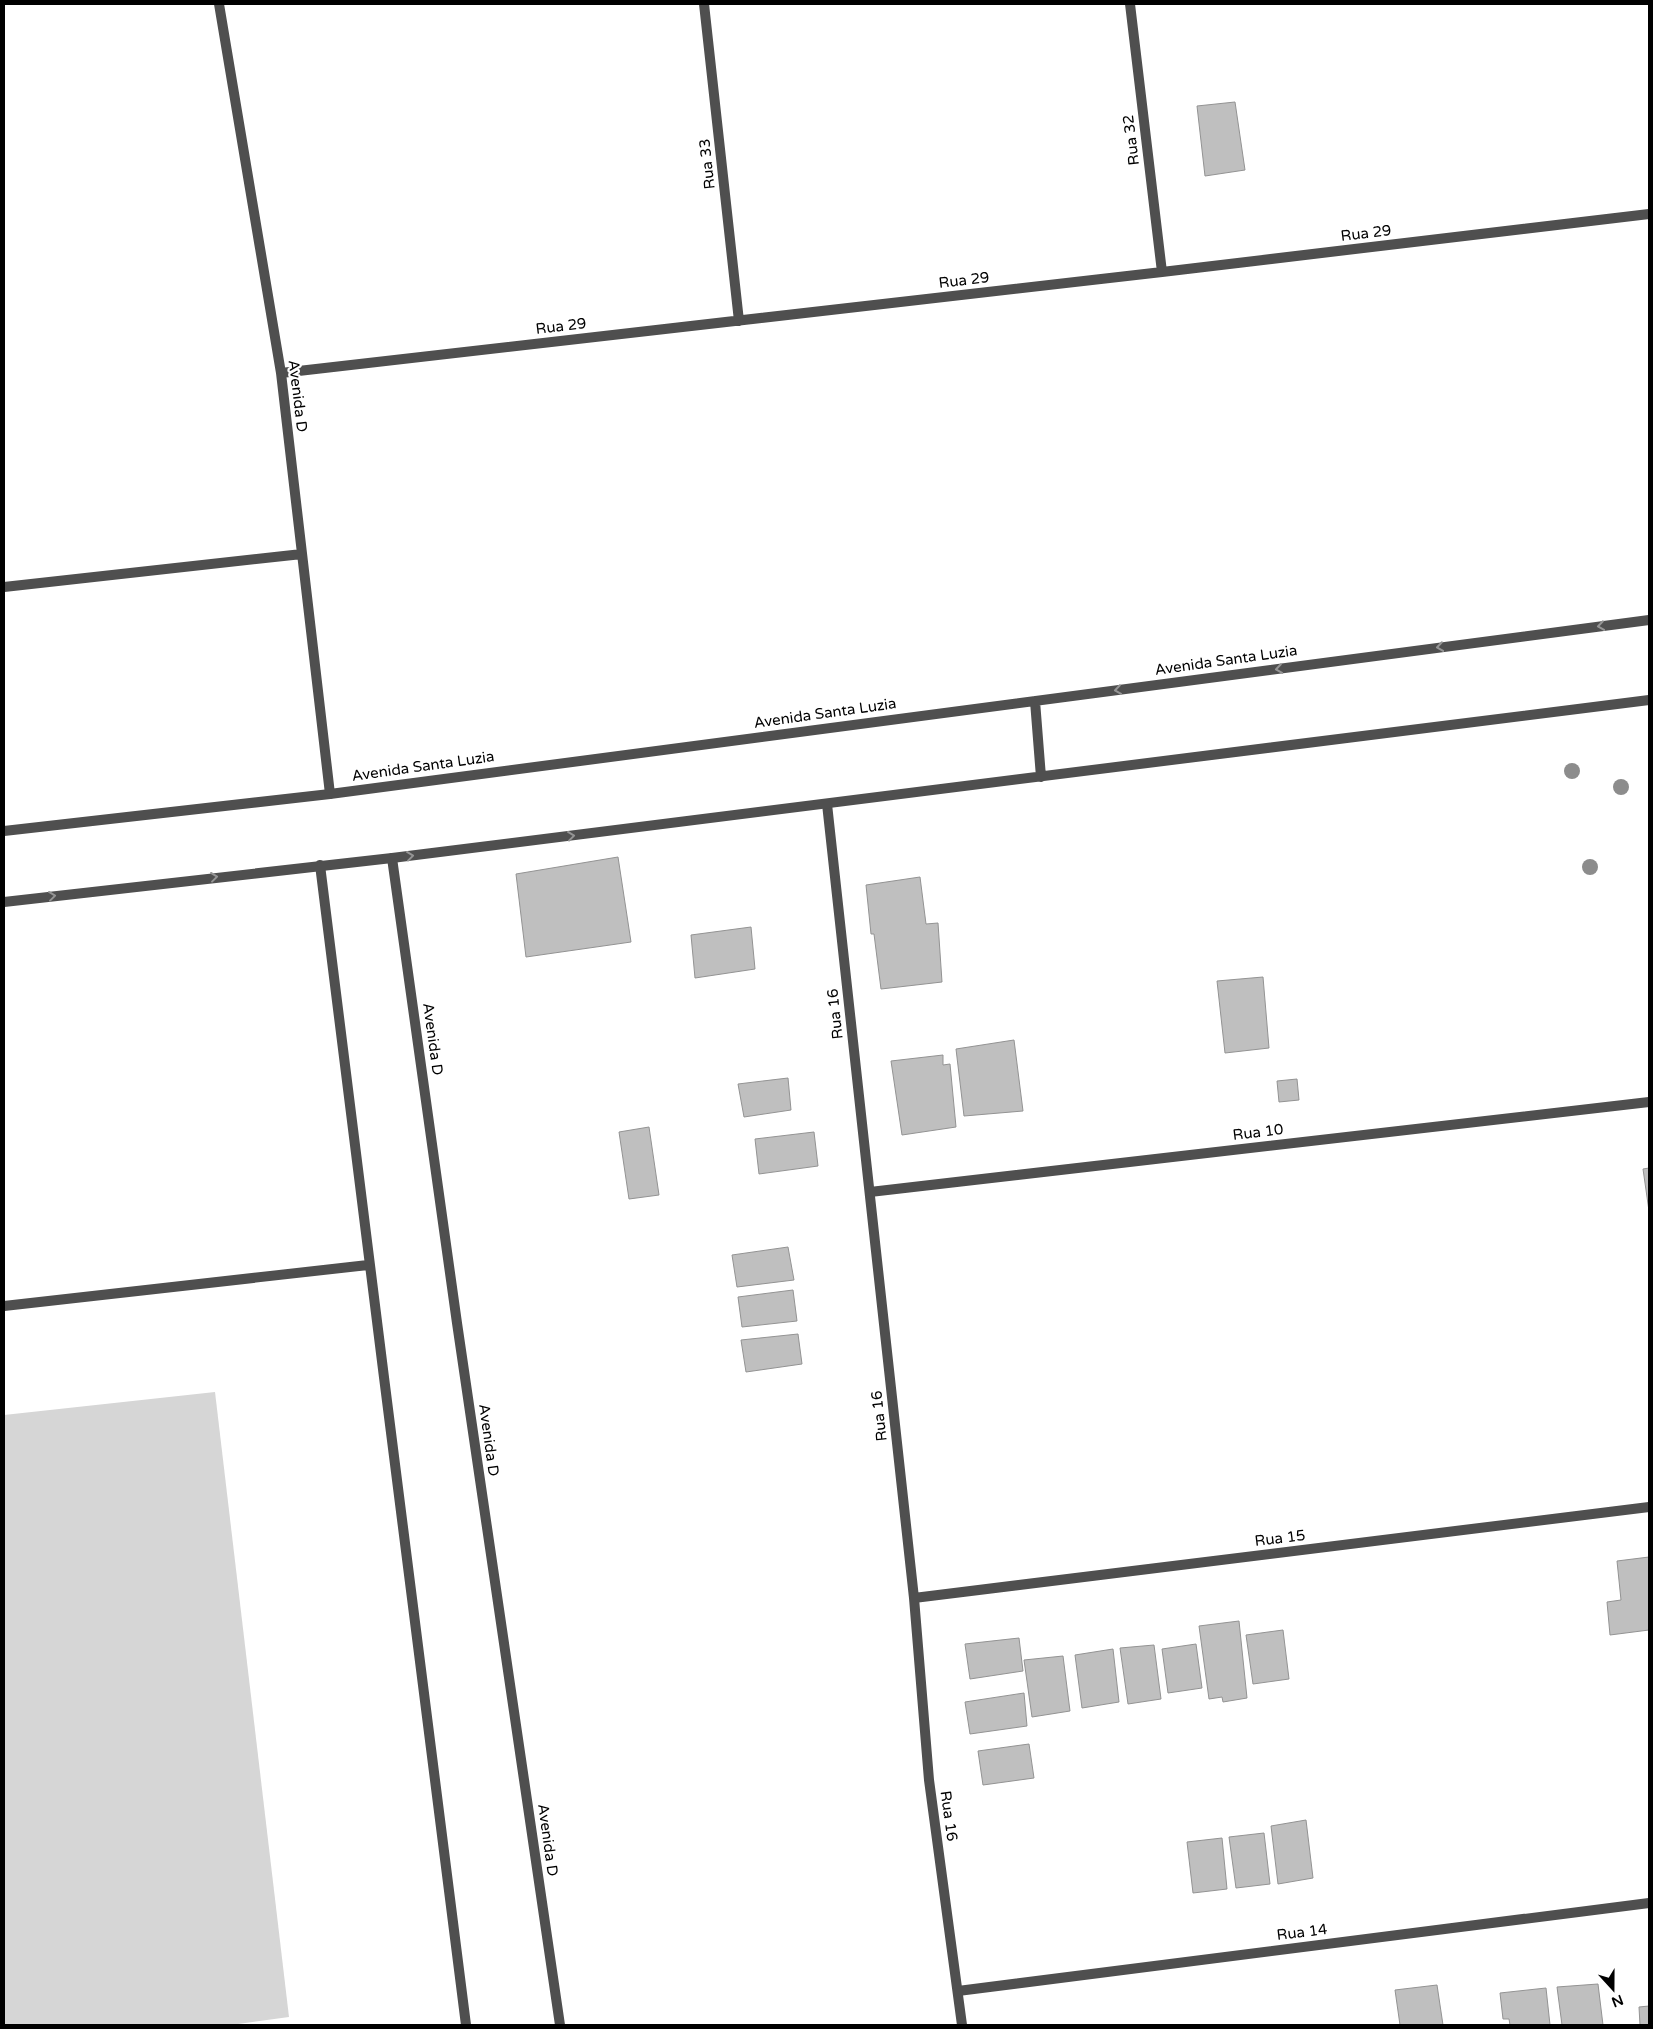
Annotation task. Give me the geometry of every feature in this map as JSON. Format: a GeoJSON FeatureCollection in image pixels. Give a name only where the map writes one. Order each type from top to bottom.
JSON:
{"type":"FeatureCollection","features":[{"type":"Feature","properties":{"kind":"street","name":"Avenida D"},"geometry":{"type":"LineString","coordinates":[[219,4],[281,373],[330,794]]}},
{"type":"Feature","properties":{"kind":"street","name":"Rua 33"},"geometry":{"type":"LineString","coordinates":[[704,4],[739,320]]}},
{"type":"Feature","properties":{"kind":"street","name":"Rua 32"},"geometry":{"type":"LineString","coordinates":[[1130,4],[1162,272]]}},
{"type":"Feature","properties":{"kind":"street","name":"Rua 29"},"geometry":{"type":"LineString","coordinates":[[281,373],[1649,214]]}},
{"type":"Feature","properties":{"kind":"street"},"geometry":{"type":"LineString","coordinates":[[4,587],[302,554]]}},
{"type":"Feature","properties":{"kind":"street","name":"Avenida Santa Luzia"},"geometry":{"type":"LineString","coordinates":[[4,832],[330,794],[1649,620]]}},
{"type":"Feature","properties":{"kind":"street"},"geometry":{"type":"LineString","coordinates":[[4,902],[392,858],[1649,700]]}},
{"type":"Feature","properties":{"kind":"street"},"geometry":{"type":"LineString","coordinates":[[1035,701],[1041,777]]}},
{"type":"Feature","properties":{"kind":"street","name":"Rua 16"},"geometry":{"type":"LineString","coordinates":[[827,804],[914,1598],[929,1780],[962,2025]]}},
{"type":"Feature","properties":{"kind":"street","name":"Avenida D"},"geometry":{"type":"LineString","coordinates":[[392,858],[457,1323],[560,2025]]}},
{"type":"Feature","properties":{"kind":"street"},"geometry":{"type":"LineString","coordinates":[[320,865],[368,1265],[412,1594],[466,2025]]}},
{"type":"Feature","properties":{"kind":"street","name":"Rua 10"},"geometry":{"type":"LineString","coordinates":[[870,1192],[1649,1102]]}},
{"type":"Feature","properties":{"kind":"street"},"geometry":{"type":"LineString","coordinates":[[4,1306],[368,1265]]}},
{"type":"Feature","properties":{"kind":"street","name":"Rua 15"},"geometry":{"type":"LineString","coordinates":[[914,1598],[1649,1507]]}},
{"type":"Feature","properties":{"kind":"street","name":"Rua 14"},"geometry":{"type":"LineString","coordinates":[[958,1991],[1649,1903]]}},
{"type":"Feature","properties":{"kind":"shaded area"},"geometry":{"type":"Polygon","coordinates":[[[215,1392],[289,2017],[231,2025],[4,2025],[4,1415],[215,1392]]]}},
{"type":"Feature","properties":{"kind":"building"},"geometry":{"type":"Polygon","coordinates":[[[1235,102],[1245,170],[1205,176],[1197,106],[1235,102]]]}},
{"type":"Feature","properties":{"kind":"building"},"geometry":{"type":"Polygon","coordinates":[[[618,857],[631,942],[526,957],[516,874],[618,857]]]}},
{"type":"Feature","properties":{"kind":"building"},"geometry":{"type":"Polygon","coordinates":[[[920,877],[926,924],[938,923],[942,982],[881,989],[874,934],[871,934],[866,885],[920,877]]]}},
{"type":"Feature","properties":{"kind":"building"},"geometry":{"type":"Polygon","coordinates":[[[751,927],[755,969],[695,978],[691,935],[751,927]]]}},
{"type":"Feature","properties":{"kind":"building"},"geometry":{"type":"Polygon","coordinates":[[[1263,977],[1269,1048],[1225,1053],[1217,981],[1263,977]]]}},
{"type":"Feature","properties":{"kind":"building"},"geometry":{"type":"Polygon","coordinates":[[[1014,1040],[1023,1111],[964,1116],[956,1049],[1014,1040]]]}},
{"type":"Feature","properties":{"kind":"building"},"geometry":{"type":"Polygon","coordinates":[[[943,1055],[943,1065],[950,1064],[956,1127],[902,1135],[891,1061],[943,1055]]]}},
{"type":"Feature","properties":{"kind":"building"},"geometry":{"type":"Polygon","coordinates":[[[788,1078],[791,1110],[744,1117],[738,1084],[788,1078]]]}},
{"type":"Feature","properties":{"kind":"building"},"geometry":{"type":"Polygon","coordinates":[[[1297,1079],[1299,1100],[1279,1102],[1277,1081],[1297,1079]]]}},
{"type":"Feature","properties":{"kind":"building"},"geometry":{"type":"Polygon","coordinates":[[[649,1127],[659,1195],[629,1199],[619,1132],[649,1127]]]}},
{"type":"Feature","properties":{"kind":"building"},"geometry":{"type":"Polygon","coordinates":[[[814,1132],[818,1166],[759,1174],[755,1139],[814,1132]]]}},
{"type":"Feature","properties":{"kind":"building"},"geometry":{"type":"Polygon","coordinates":[[[1649,1168],[1649,1211],[1643,1169],[1649,1168]]]}},
{"type":"Feature","properties":{"kind":"building"},"geometry":{"type":"Polygon","coordinates":[[[788,1247],[794,1280],[737,1287],[732,1255],[788,1247]]]}},
{"type":"Feature","properties":{"kind":"building"},"geometry":{"type":"Polygon","coordinates":[[[793,1290],[797,1321],[742,1327],[738,1297],[793,1290]]]}},
{"type":"Feature","properties":{"kind":"building"},"geometry":{"type":"Polygon","coordinates":[[[798,1334],[802,1364],[746,1372],[741,1340],[798,1334]]]}},
{"type":"Feature","properties":{"kind":"building"},"geometry":{"type":"Polygon","coordinates":[[[1649,1557],[1649,1630],[1610,1635],[1607,1602],[1621,1600],[1617,1561],[1649,1557]]]}},
{"type":"Feature","properties":{"kind":"building"},"geometry":{"type":"Polygon","coordinates":[[[1239,1621],[1247,1698],[1223,1702],[1222,1697],[1209,1699],[1199,1626],[1239,1621]]]}},
{"type":"Feature","properties":{"kind":"building"},"geometry":{"type":"Polygon","coordinates":[[[1283,1630],[1289,1679],[1253,1684],[1246,1635],[1283,1630]]]}},
{"type":"Feature","properties":{"kind":"building"},"geometry":{"type":"Polygon","coordinates":[[[1019,1638],[1023,1671],[970,1679],[965,1644],[1019,1638]]]}},
{"type":"Feature","properties":{"kind":"building"},"geometry":{"type":"Polygon","coordinates":[[[1196,1644],[1202,1688],[1168,1693],[1162,1649],[1196,1644]]]}},
{"type":"Feature","properties":{"kind":"building"},"geometry":{"type":"Polygon","coordinates":[[[1154,1645],[1161,1699],[1128,1704],[1120,1648],[1154,1645]]]}},
{"type":"Feature","properties":{"kind":"building"},"geometry":{"type":"Polygon","coordinates":[[[1113,1649],[1119,1702],[1082,1708],[1075,1655],[1113,1649]]]}},
{"type":"Feature","properties":{"kind":"building"},"geometry":{"type":"Polygon","coordinates":[[[1063,1656],[1070,1711],[1032,1717],[1024,1660],[1063,1656]]]}},
{"type":"Feature","properties":{"kind":"building"},"geometry":{"type":"Polygon","coordinates":[[[1024,1693],[1027,1726],[970,1734],[965,1702],[1024,1693]]]}},
{"type":"Feature","properties":{"kind":"building"},"geometry":{"type":"Polygon","coordinates":[[[1029,1744],[1034,1778],[983,1785],[978,1751],[1029,1744]]]}},
{"type":"Feature","properties":{"kind":"building"},"geometry":{"type":"Polygon","coordinates":[[[1306,1820],[1313,1878],[1278,1884],[1271,1826],[1306,1820]]]}},
{"type":"Feature","properties":{"kind":"building"},"geometry":{"type":"Polygon","coordinates":[[[1264,1833],[1270,1884],[1236,1888],[1229,1837],[1264,1833]]]}},
{"type":"Feature","properties":{"kind":"building"},"geometry":{"type":"Polygon","coordinates":[[[1222,1838],[1227,1889],[1193,1893],[1187,1842],[1222,1838]]]}},
{"type":"Feature","properties":{"kind":"building"},"geometry":{"type":"Polygon","coordinates":[[[1598,1984],[1603,2025],[1562,2025],[1557,1987],[1598,1984]]]}},
{"type":"Feature","properties":{"kind":"building"},"geometry":{"type":"Polygon","coordinates":[[[1437,1985],[1443,2025],[1400,2025],[1395,1990],[1437,1985]]]}},
{"type":"Feature","properties":{"kind":"building"},"geometry":{"type":"Polygon","coordinates":[[[1546,1988],[1550,2025],[1510,2025],[1509,2019],[1503,2019],[1500,1993],[1546,1988]]]}},
{"type":"Feature","properties":{"kind":"building"},"geometry":{"type":"Polygon","coordinates":[[[1649,2006],[1649,2025],[1640,2025],[1639,2007],[1649,2006]]]}}]}
